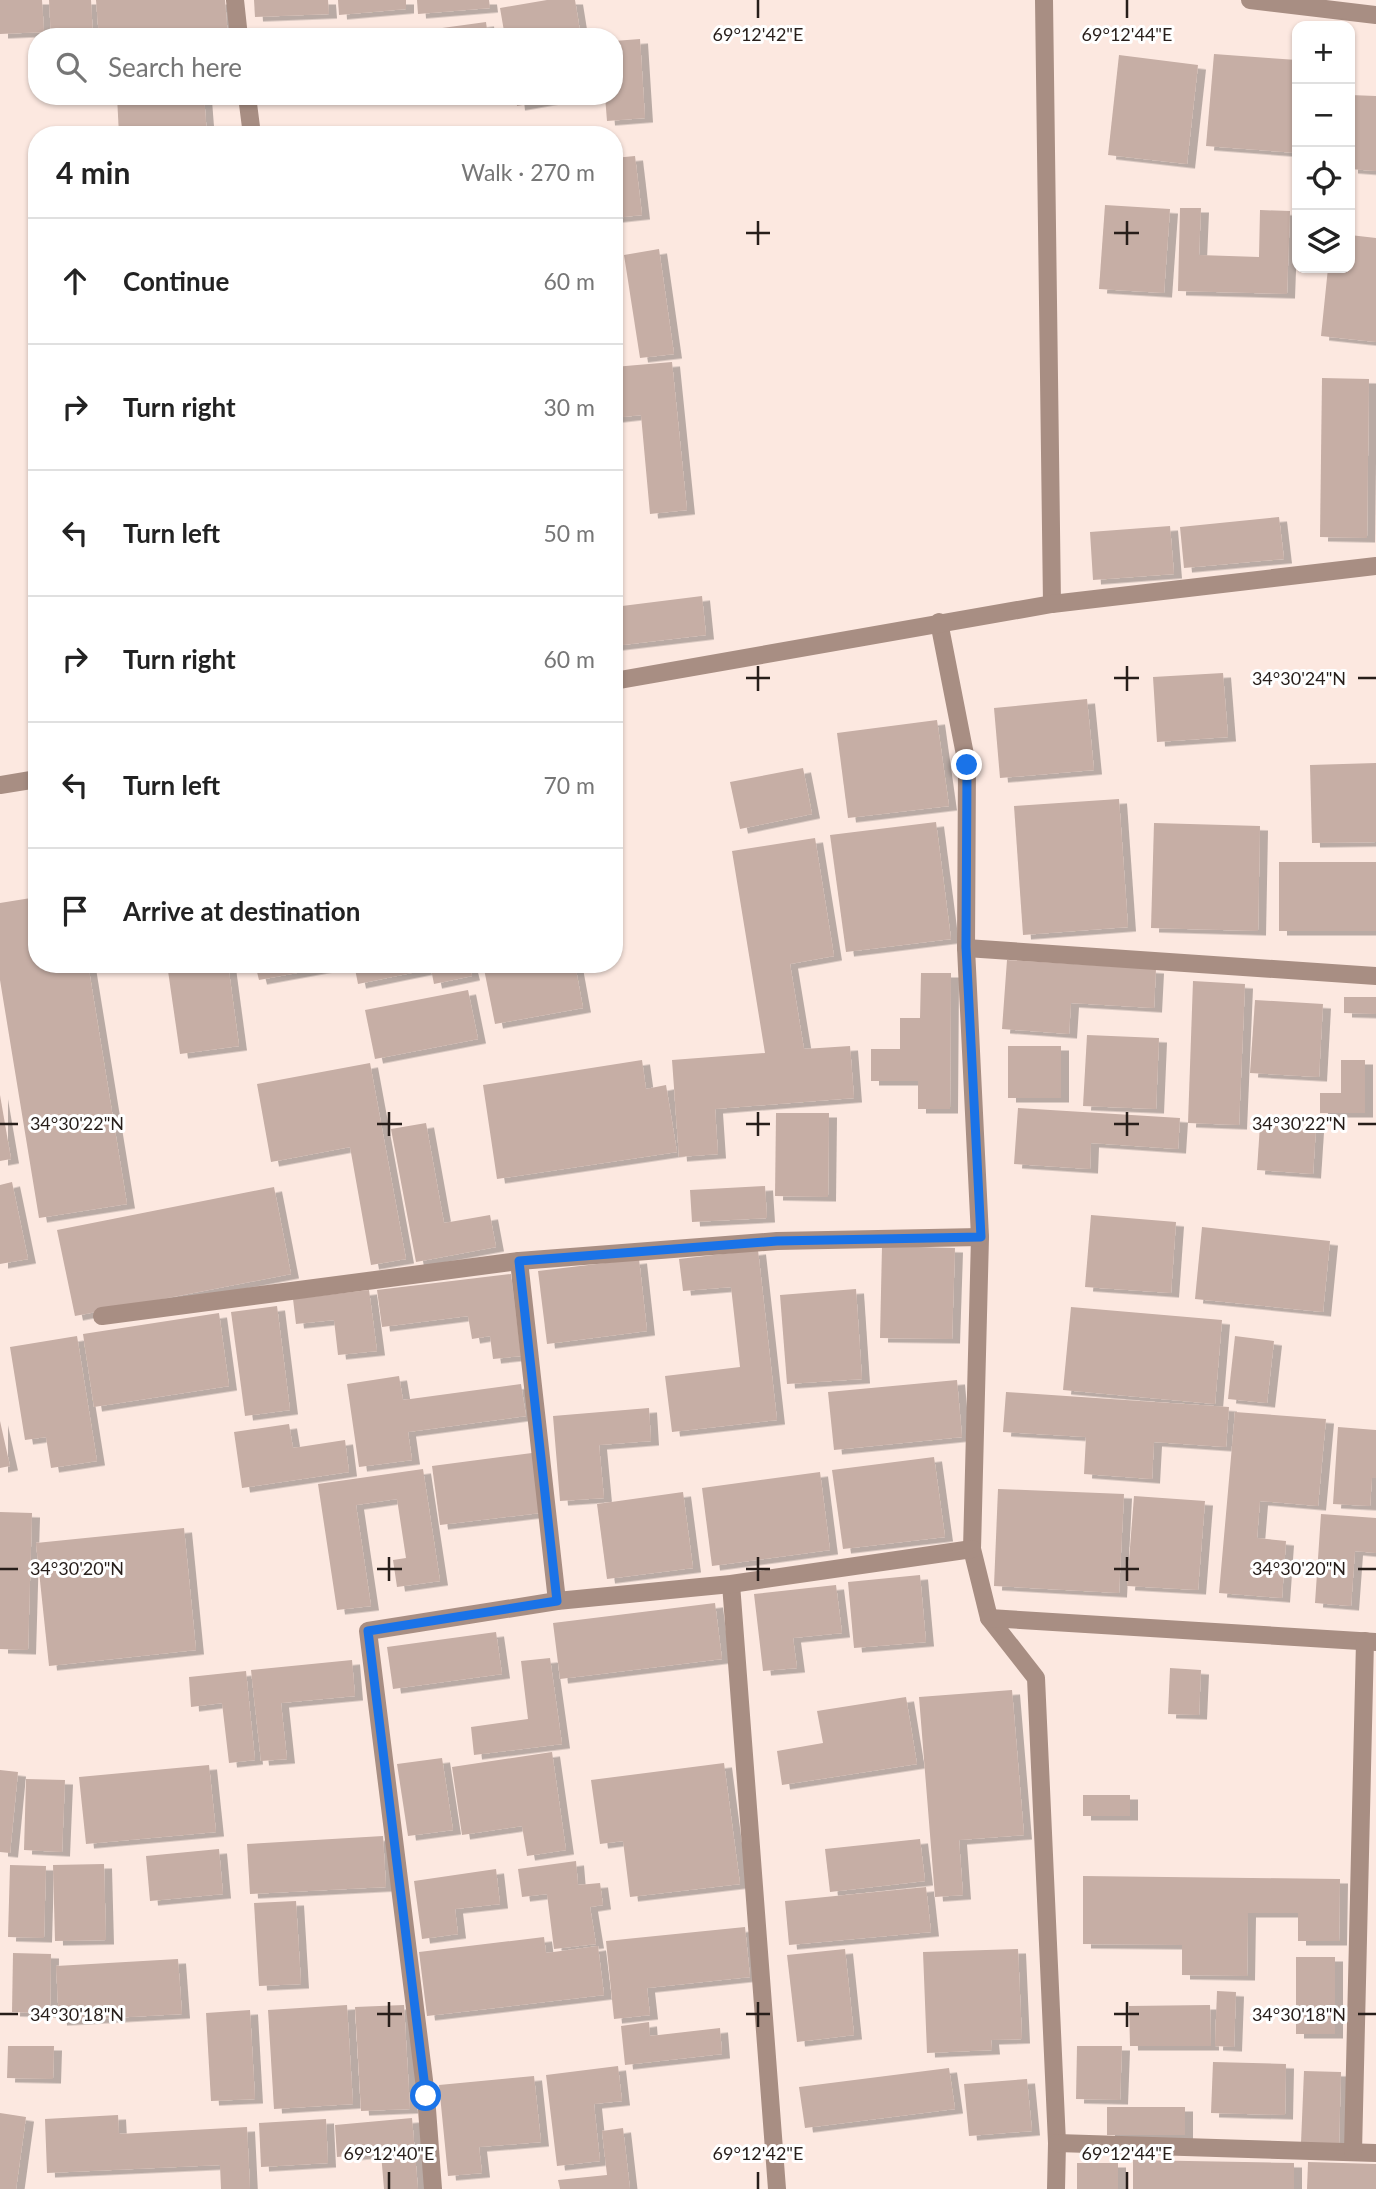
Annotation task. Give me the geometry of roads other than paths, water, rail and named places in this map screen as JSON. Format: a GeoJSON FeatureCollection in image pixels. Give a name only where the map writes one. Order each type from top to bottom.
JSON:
{"type":"FeatureCollection","features":[{"type":"Feature","properties":{"kind":"street"},"geometry":{"type":"LineString","coordinates":[[235,0],[238,28]]}},
{"type":"Feature","properties":{"kind":"street"},"geometry":{"type":"LineString","coordinates":[[1044,0],[1052,604]]}},
{"type":"Feature","properties":{"kind":"street"},"geometry":{"type":"LineString","coordinates":[[1250,0],[1376,15]]}},
{"type":"Feature","properties":{"kind":"street"},"geometry":{"type":"LineString","coordinates":[[248,105],[251,126]]}},
{"type":"Feature","properties":{"kind":"street"},"geometry":{"type":"LineString","coordinates":[[623,679],[1052,604],[1376,566]]}},
{"type":"Feature","properties":{"kind":"street"},"geometry":{"type":"LineString","coordinates":[[939,622],[967,765],[966,947],[981,1237],[972,1549],[989,1618],[1036,1678],[1057,2143],[1056,2189]]}},
{"type":"Feature","properties":{"kind":"street"},"geometry":{"type":"LineString","coordinates":[[0,785],[28,780]]}},
{"type":"Feature","properties":{"kind":"street"},"geometry":{"type":"LineString","coordinates":[[966,947],[1376,976]]}},
{"type":"Feature","properties":{"kind":"street"},"geometry":{"type":"LineString","coordinates":[[102,1316],[519,1261],[777,1241],[981,1237]]}},
{"type":"Feature","properties":{"kind":"street"},"geometry":{"type":"LineString","coordinates":[[519,1261],[557,1601]]}},
{"type":"Feature","properties":{"kind":"street"},"geometry":{"type":"LineString","coordinates":[[433,2189],[426,2096],[368,1631],[557,1601],[731,1584],[972,1549]]}},
{"type":"Feature","properties":{"kind":"street"},"geometry":{"type":"LineString","coordinates":[[731,1584],[777,2189]]}},
{"type":"Feature","properties":{"kind":"street"},"geometry":{"type":"LineString","coordinates":[[989,1618],[1371,1641],[1353,2152]]}},
{"type":"Feature","properties":{"kind":"street"},"geometry":{"type":"LineString","coordinates":[[1057,2143],[1376,2153]]}}]}
